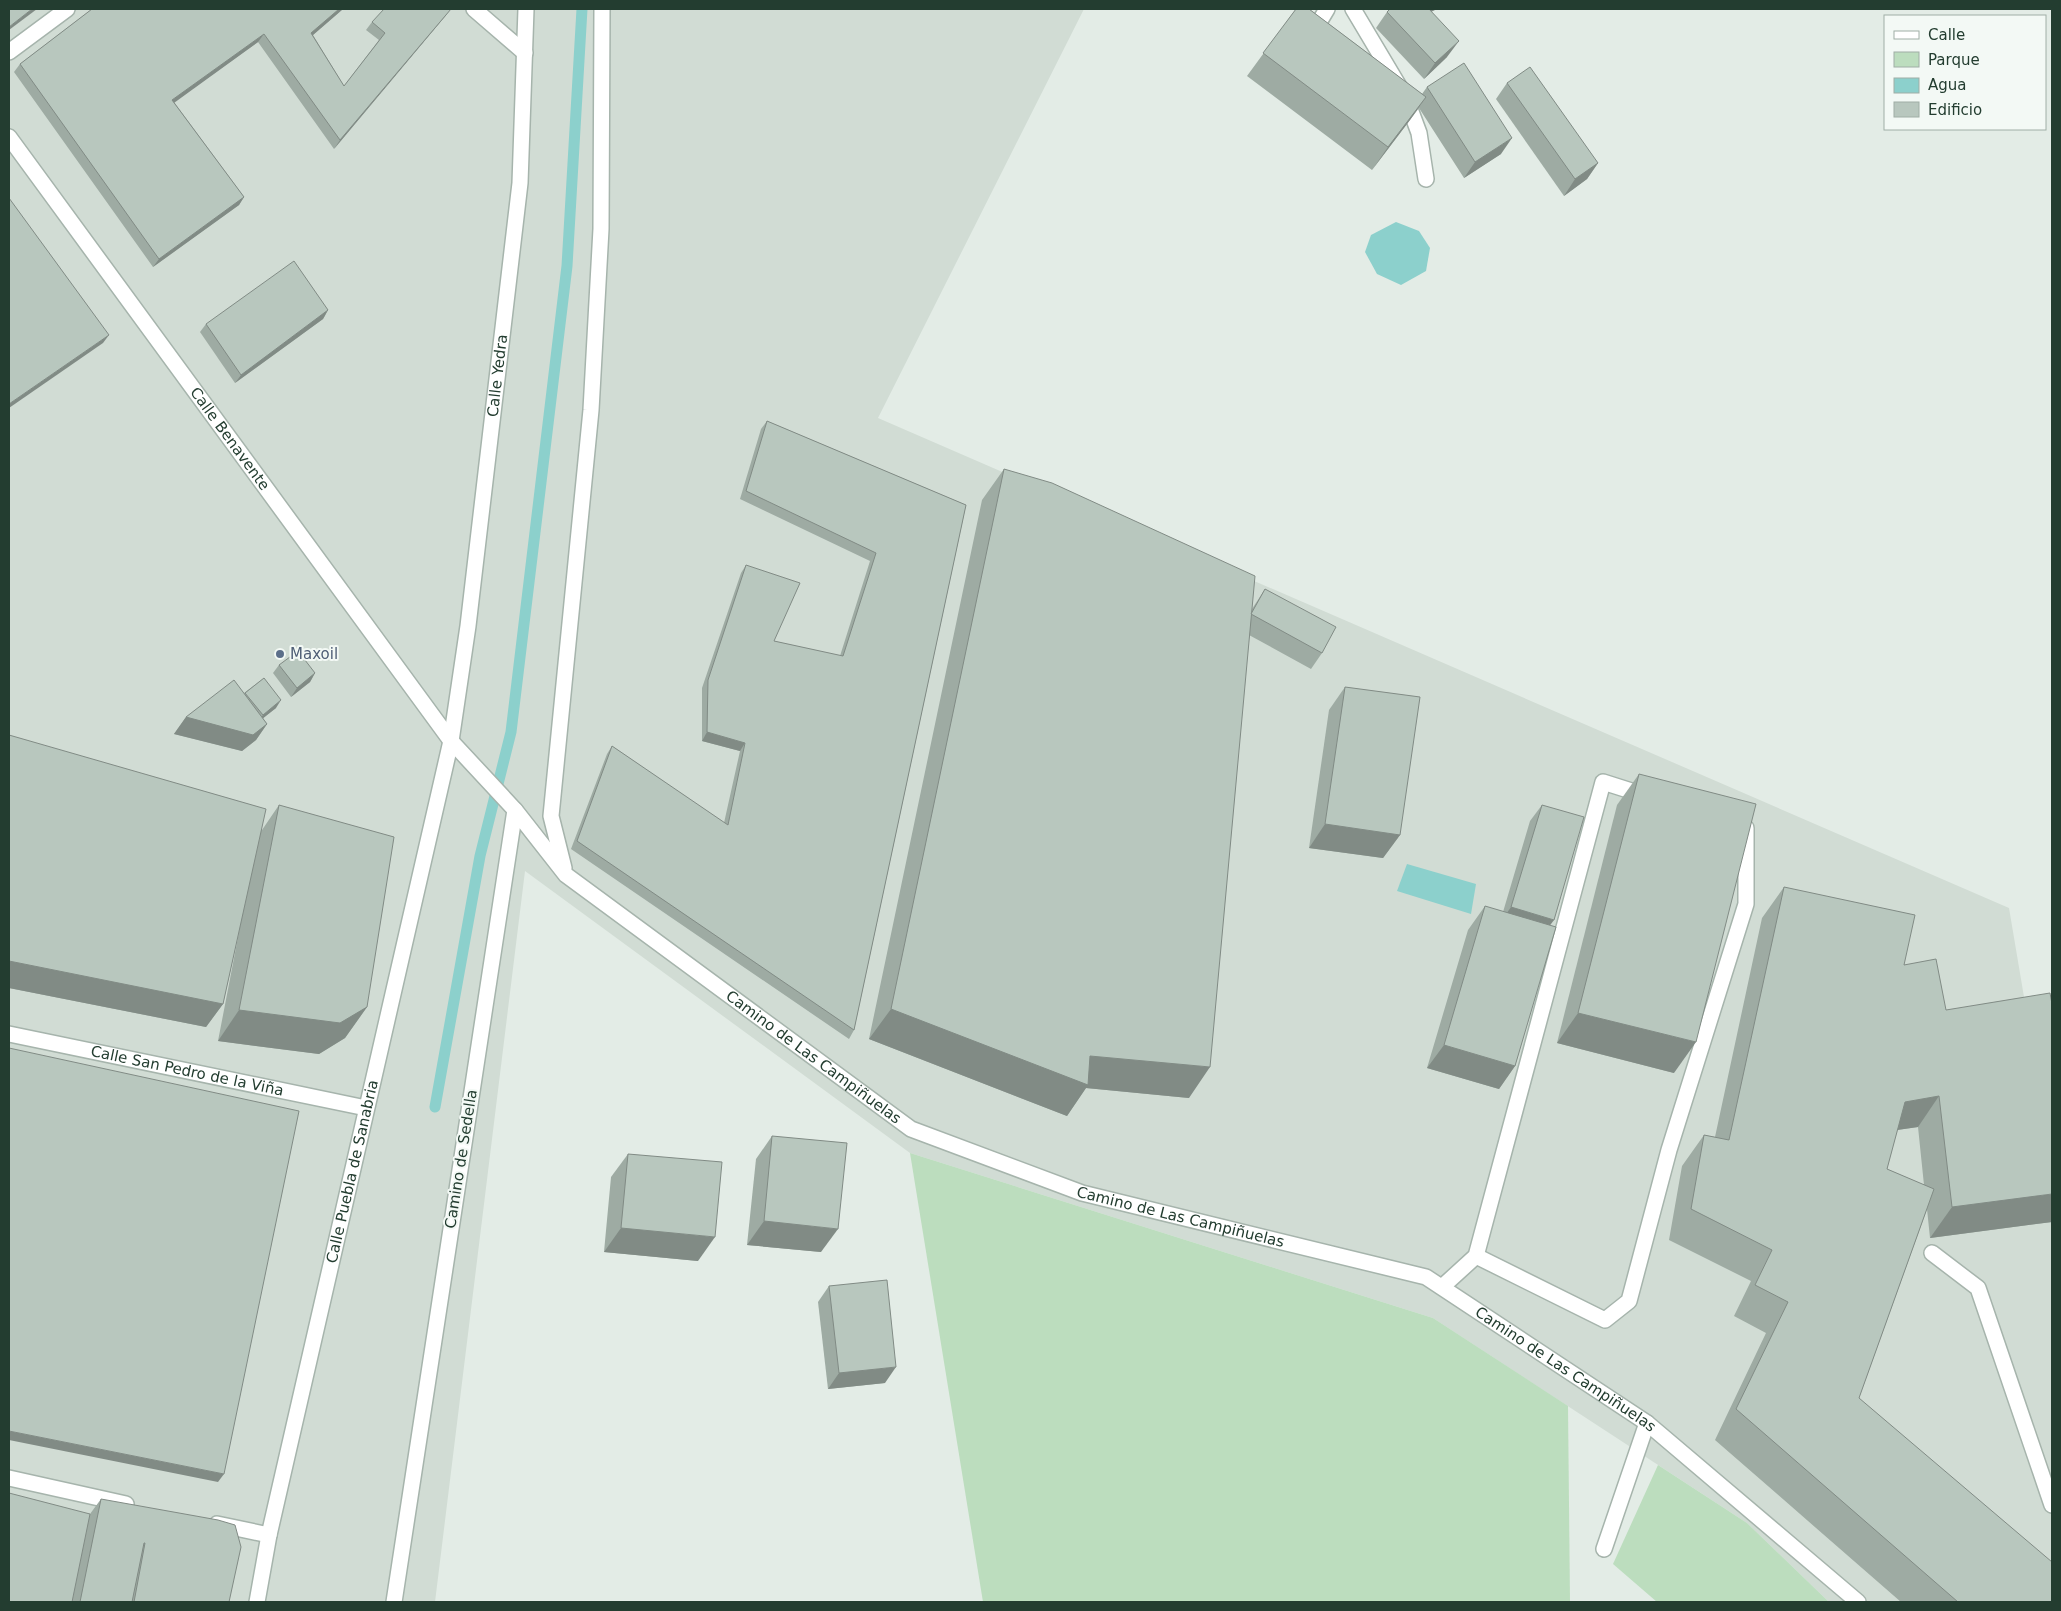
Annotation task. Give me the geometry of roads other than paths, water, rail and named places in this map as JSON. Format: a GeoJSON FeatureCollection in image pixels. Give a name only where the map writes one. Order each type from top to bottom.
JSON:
{"type":"FeatureCollection","features":[{"type":"Feature","properties":{"kind":"street"},"geometry":{"type":"LineString","coordinates":[[9,52],[67,9]]}},
{"type":"Feature","properties":{"kind":"street"},"geometry":{"type":"LineString","coordinates":[[474,9],[525,53]]}},
{"type":"Feature","properties":{"kind":"street","name":"Calle Yedra"},"geometry":{"type":"LineString","coordinates":[[450,741],[470,616],[520,183],[526,9]]}},
{"type":"Feature","properties":{"kind":"street"},"geometry":{"type":"LineString","coordinates":[[566,875],[551,816],[591,410],[601,230],[602,9]]}},
{"type":"Feature","properties":{"kind":"street"},"geometry":{"type":"LineString","coordinates":[[1312,34],[1327,9]]}},
{"type":"Feature","properties":{"kind":"street"},"geometry":{"type":"LineString","coordinates":[[1353,9],[1406,98],[1419,134],[1426,179]]}},
{"type":"Feature","properties":{"kind":"street","name":"Calle Benavente"},"geometry":{"type":"LineString","coordinates":[[9,137],[450,741]]}},
{"type":"Feature","properties":{"kind":"street"},"geometry":{"type":"LineString","coordinates":[[450,741],[515,810]]}},
{"type":"Feature","properties":{"kind":"street","name":"Calle Puebla de Sanabria"},"geometry":{"type":"LineString","coordinates":[[257,1602],[269,1535],[450,741]]}},
{"type":"Feature","properties":{"kind":"street"},"geometry":{"type":"LineString","coordinates":[[1442,1287],[1476,1256],[1603,782],[1660,800]]}},
{"type":"Feature","properties":{"kind":"street","name":"Camino de Las Campiñuelas"},"geometry":{"type":"LineString","coordinates":[[515,810],[566,875],[911,1129],[1082,1192],[1426,1278],[1647,1423],[1858,1602]]}},
{"type":"Feature","properties":{"kind":"street","name":"Camino de Sedella"},"geometry":{"type":"LineString","coordinates":[[394,1602],[515,810]]}},
{"type":"Feature","properties":{"kind":"street"},"geometry":{"type":"LineString","coordinates":[[1476,1256],[1605,1320],[1629,1300],[1669,1150],[1746,904],[1746,828],[1727,822]]}},
{"type":"Feature","properties":{"kind":"street","name":"Calle San Pedro de la Viña"},"geometry":{"type":"LineString","coordinates":[[9,1034],[366,1108]]}},
{"type":"Feature","properties":{"kind":"street"},"geometry":{"type":"LineString","coordinates":[[1932,1253],[1978,1288],[2052,1505]]}},
{"type":"Feature","properties":{"kind":"street"},"geometry":{"type":"LineString","coordinates":[[1604,1549],[1647,1423]]}},
{"type":"Feature","properties":{"kind":"street"},"geometry":{"type":"LineString","coordinates":[[9,1478],[144,1508]]}},
{"type":"Feature","properties":{"kind":"street"},"geometry":{"type":"LineString","coordinates":[[201,1520],[269,1535]]}},
{"type":"Feature","properties":{"kind":"water"},"geometry":{"type":"Polygon","coordinates":[[[1396,222],[1419,231],[1430,248],[1426,271],[1401,285],[1377,274],[1365,252],[1371,235],[1396,222]]]}},
{"type":"Feature","properties":{"kind":"water"},"geometry":{"type":"Polygon","coordinates":[[[1407,864],[1476,884],[1471,914],[1397,891],[1407,864]]]}},
{"type":"Feature","properties":{"kind":"waterway"},"geometry":{"type":"LineString","coordinates":[[435,1107],[480,856],[511,732],[567,266],[582,9]]}},
{"type":"Feature","properties":{"kind":"place","name":"Maxoil"},"geometry":{"type":"Point","coordinates":[280,654]}}]}
